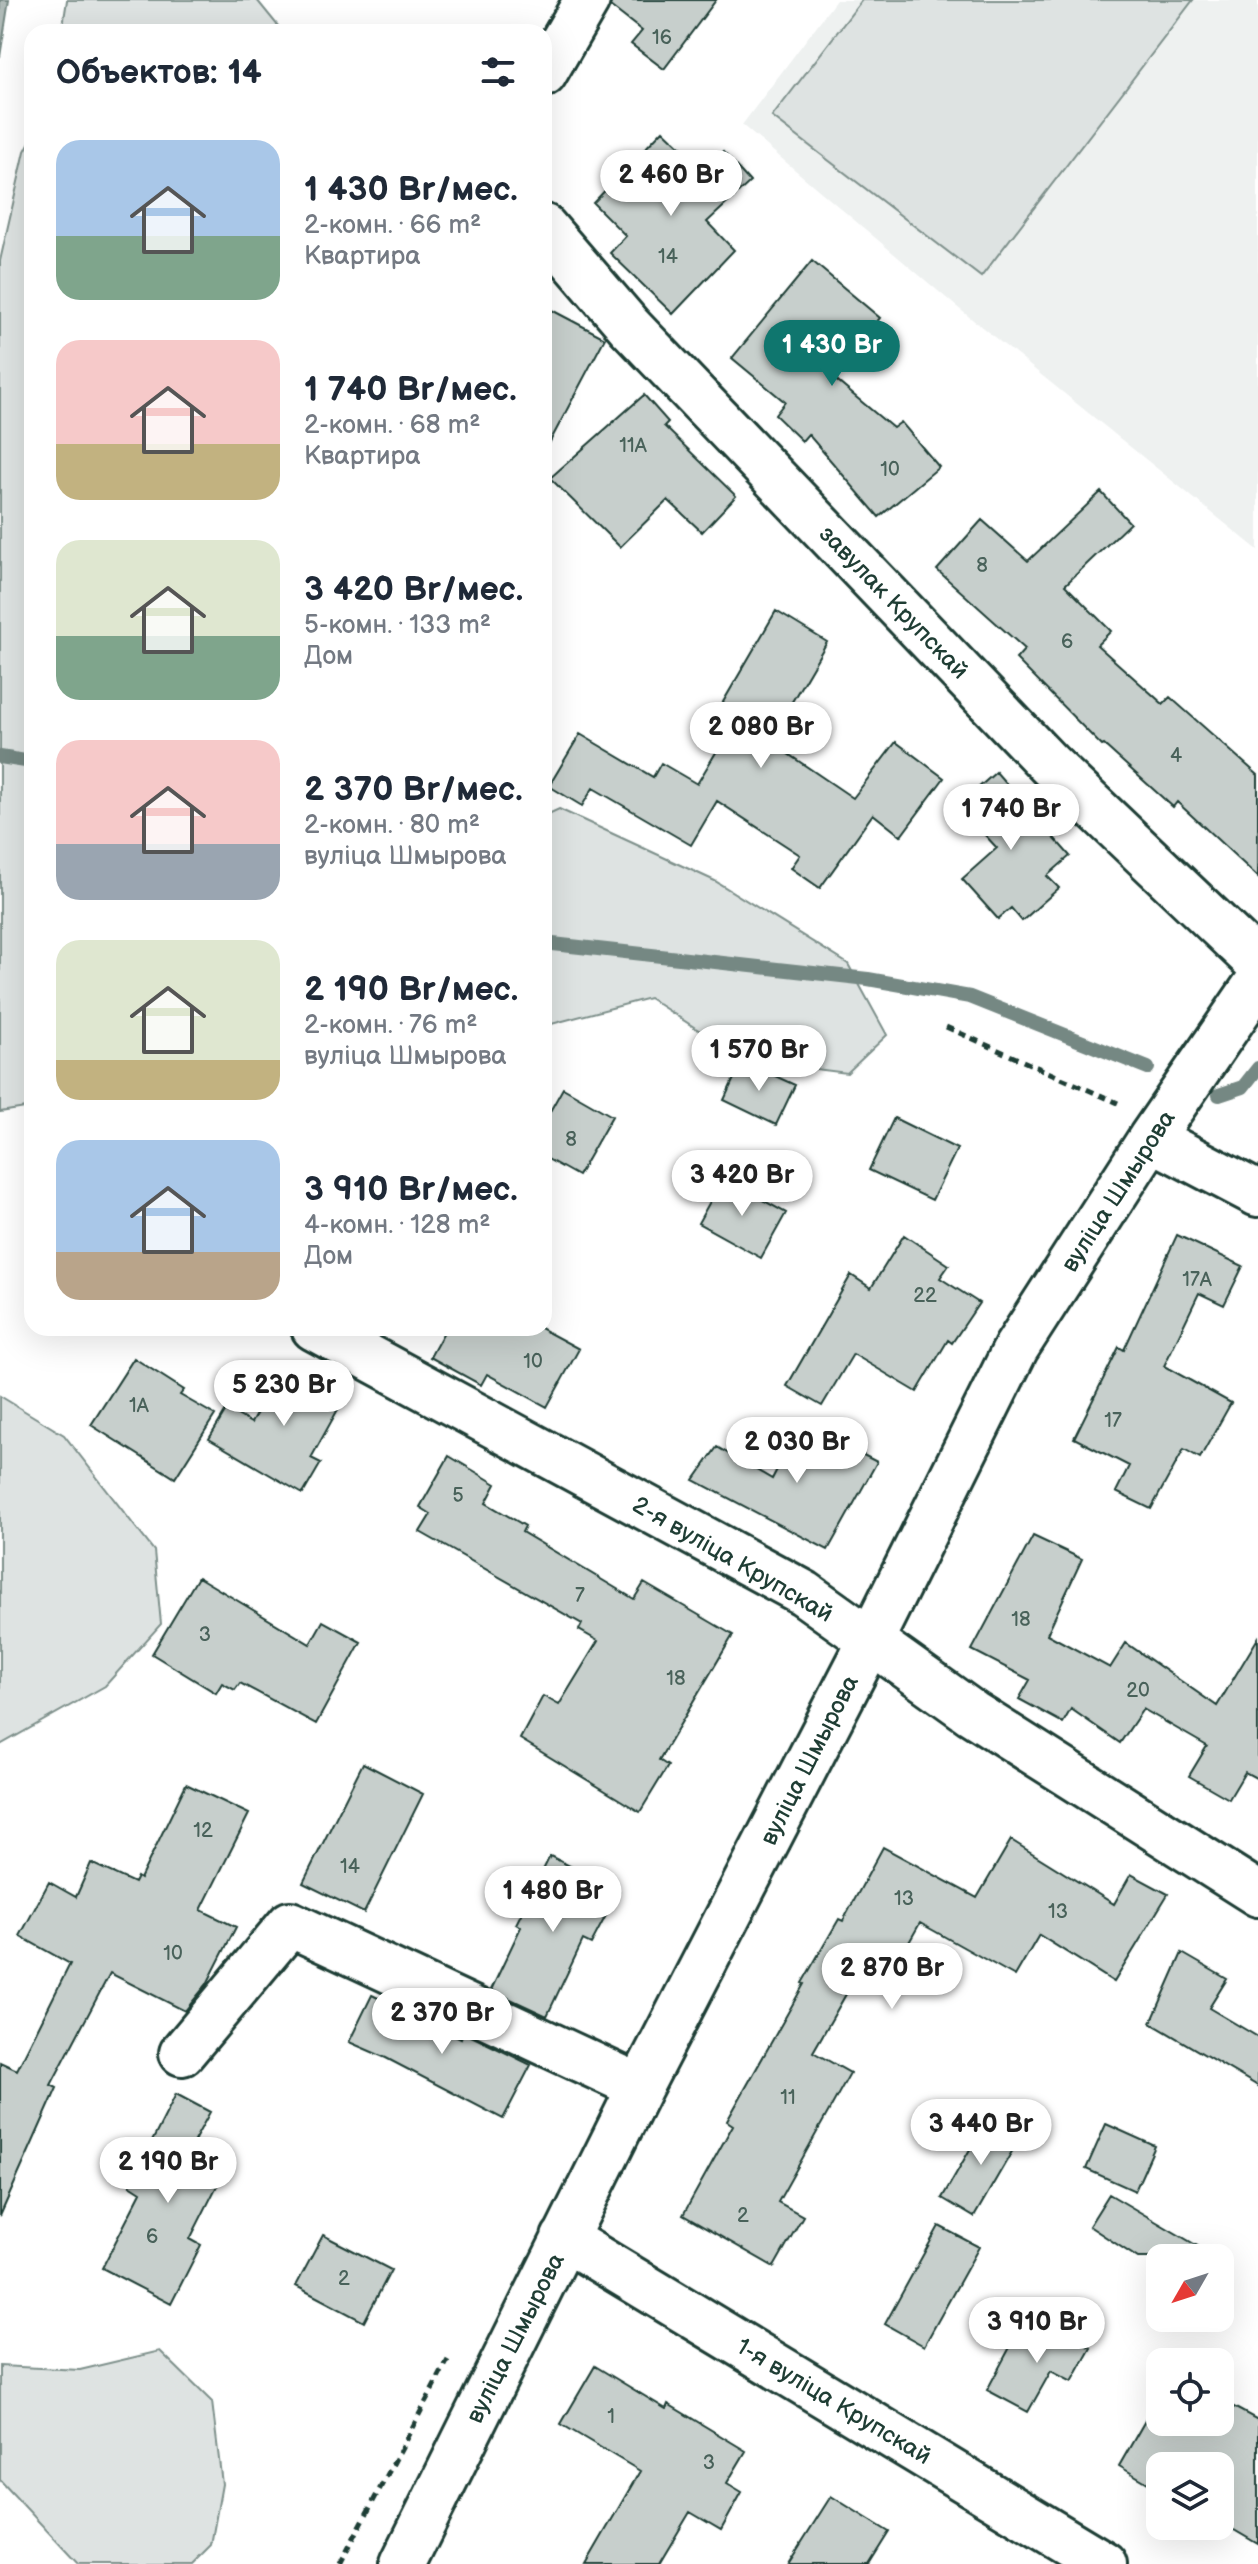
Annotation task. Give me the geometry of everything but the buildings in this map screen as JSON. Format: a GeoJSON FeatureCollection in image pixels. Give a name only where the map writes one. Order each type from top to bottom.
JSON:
{"type":"FeatureCollection","features":[{"type":"Feature","properties":{"kind":"street"},"geometry":{"type":"LineString","coordinates":[[552,60],[587,0]]}},
{"type":"Feature","properties":{"kind":"street","name":"завулак Крупскай"},"geometry":{"type":"LineString","coordinates":[[552,236],[629,326],[1049,764],[1258,963]]}},
{"type":"Feature","properties":{"kind":"street","name":"вуліца Шмырова"},"geometry":{"type":"LineString","coordinates":[[403,2564],[640,2087],[871,1640],[1016,1348],[1140,1123],[1258,982]]}},
{"type":"Feature","properties":{"kind":"street"},"geometry":{"type":"LineString","coordinates":[[1140,1123],[1258,1194]]}},
{"type":"Feature","properties":{"kind":"street","name":"2-я вуліца Крупскай"},"geometry":{"type":"LineString","coordinates":[[329,1336],[804,1593],[972,1713],[1258,1894]]}},
{"type":"Feature","properties":{"kind":"street"},"geometry":{"type":"LineString","coordinates":[[182,2053],[290,1924],[640,2087]]}},
{"type":"Feature","properties":{"kind":"street","name":"1-я вуліца Крупскай"},"geometry":{"type":"LineString","coordinates":[[564,2238],[1104,2564]]}},
{"type":"Feature","properties":{"kind":"path"},"geometry":{"type":"LineString","coordinates":[[946,1027],[1140,1123]]}},
{"type":"Feature","properties":{"kind":"shaded area"},"geometry":{"type":"Polygon","coordinates":[[[0,0],[9,0],[0,57],[0,0]]]}},
{"type":"Feature","properties":{"kind":"shaded area"},"geometry":{"type":"Polygon","coordinates":[[[67,0],[257,0],[276,24],[63,24],[67,0]]]}},
{"type":"Feature","properties":{"kind":"shaded area"},"geometry":{"type":"Polygon","coordinates":[[[836,0],[1258,0],[1258,550],[957,307],[742,125],[836,0]]]}},
{"type":"Feature","properties":{"kind":"shaded area"},"geometry":{"type":"Polygon","coordinates":[[[862,0],[1193,0],[981,277],[772,117],[862,0]]]}},
{"type":"Feature","properties":{"kind":"shaded area"},"geometry":{"type":"Polygon","coordinates":[[[24,155],[24,1108],[0,1112],[0,261],[24,155]]]}},
{"type":"Feature","properties":{"kind":"shaded area"},"geometry":{"type":"Polygon","coordinates":[[[559,809],[715,881],[848,964],[887,1035],[847,1073],[745,1060],[649,998],[552,1024],[552,812],[559,809]]]}},
{"type":"Feature","properties":{"kind":"shaded area"},"geometry":{"type":"Polygon","coordinates":[[[0,1396],[64,1435],[154,1551],[161,1624],[105,1686],[0,1745],[0,1396]]]}},
{"type":"Feature","properties":{"kind":"shaded area"},"geometry":{"type":"Polygon","coordinates":[[[160,2351],[212,2402],[222,2484],[211,2545],[192,2564],[78,2564],[0,2480],[0,2366],[80,2370],[160,2351]]]}},
{"type":"Feature","properties":{"kind":"waterway"},"geometry":{"type":"LineString","coordinates":[[0,757],[24,761]]}},
{"type":"Feature","properties":{"kind":"waterway"},"geometry":{"type":"LineString","coordinates":[[552,944],[868,979],[970,997],[1148,1068]]}},
{"type":"Feature","properties":{"kind":"waterway"},"geometry":{"type":"LineString","coordinates":[[1219,1095],[1243,1087],[1258,1068]]}}]}
